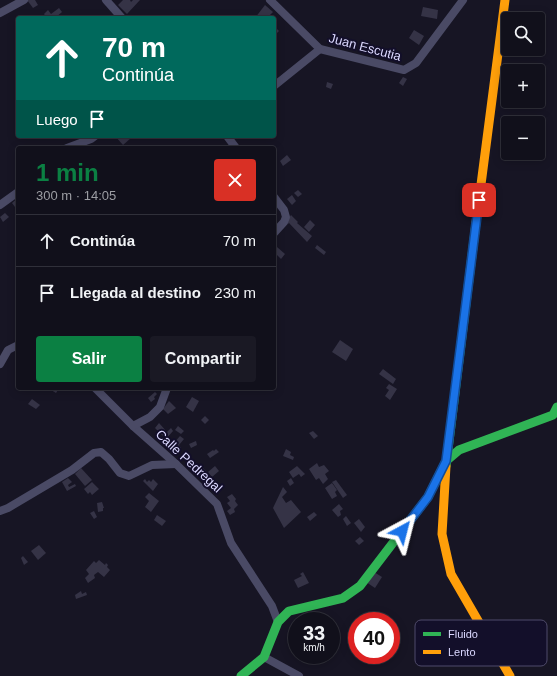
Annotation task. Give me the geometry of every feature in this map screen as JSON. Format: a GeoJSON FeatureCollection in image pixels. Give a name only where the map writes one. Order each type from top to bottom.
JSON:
{"type":"FeatureCollection","features":[{"type":"Feature","properties":{"kind":"main road"},"geometry":{"type":"LineString","coordinates":[[478,620],[452,574],[442,534],[446,461],[505,0]]}},
{"type":"Feature","properties":{"kind":"main road"},"geometry":{"type":"LineString","coordinates":[[241,676],[264,657],[278,622],[289,611],[343,598],[360,586],[428,497],[446,461],[459,450],[552,415],[557,407]]}},
{"type":"Feature","properties":{"kind":"main road"},"geometry":{"type":"LineString","coordinates":[[504,666],[510,676]]}},
{"type":"Feature","properties":{"kind":"street"},"geometry":{"type":"LineString","coordinates":[[0,13],[24,0]]}},
{"type":"Feature","properties":{"kind":"street"},"geometry":{"type":"LineString","coordinates":[[106,0],[120,16]]}},
{"type":"Feature","properties":{"kind":"street","name":"Juan Escutia"},"geometry":{"type":"LineString","coordinates":[[270,0],[320,49],[404,70],[416,63],[463,0]]}},
{"type":"Feature","properties":{"kind":"street"},"geometry":{"type":"LineString","coordinates":[[276,84],[320,49]]}},
{"type":"Feature","properties":{"kind":"street"},"geometry":{"type":"LineString","coordinates":[[72,146],[92,138]]}},
{"type":"Feature","properties":{"kind":"street"},"geometry":{"type":"LineString","coordinates":[[228,138],[234,146]]}},
{"type":"Feature","properties":{"kind":"street"},"geometry":{"type":"LineString","coordinates":[[0,205],[16,193]]}},
{"type":"Feature","properties":{"kind":"street"},"geometry":{"type":"LineString","coordinates":[[276,200],[284,210],[286,217],[284,222],[276,230]]}},
{"type":"Feature","properties":{"kind":"street"},"geometry":{"type":"LineString","coordinates":[[0,364],[8,350],[16,346]]}},
{"type":"Feature","properties":{"kind":"street","name":"Calle Pedregal"},"geometry":{"type":"LineString","coordinates":[[97,390],[133,426],[176,464],[217,504],[231,543],[272,606],[278,622]]}},
{"type":"Feature","properties":{"kind":"street"},"geometry":{"type":"LineString","coordinates":[[133,426],[150,417],[160,407],[165,390]]}},
{"type":"Feature","properties":{"kind":"street"},"geometry":{"type":"LineString","coordinates":[[0,511],[8,508],[72,470],[94,453],[101,452],[109,459],[120,473],[129,476],[152,465],[176,464]]}},
{"type":"Feature","properties":{"kind":"street"},"geometry":{"type":"LineString","coordinates":[[264,657],[299,676]]}},
{"type":"Feature","properties":{"kind":"building"},"geometry":{"type":"Polygon","coordinates":[[[27,0],[35,0],[38,5],[33,8],[27,0]]]}},
{"type":"Feature","properties":{"kind":"building"},"geometry":{"type":"Polygon","coordinates":[[[123,0],[130,0],[131,2],[133,0],[140,0],[127,14],[118,5],[123,0]]]}},
{"type":"Feature","properties":{"kind":"building"},"geometry":{"type":"Polygon","coordinates":[[[265,5],[273,12],[269,16],[257,16],[265,5]]]}},
{"type":"Feature","properties":{"kind":"building"},"geometry":{"type":"Polygon","coordinates":[[[423,7],[438,10],[437,19],[421,16],[423,7]]]}},
{"type":"Feature","properties":{"kind":"building"},"geometry":{"type":"Polygon","coordinates":[[[59,8],[62,12],[57,16],[46,16],[44,14],[48,10],[51,14],[59,8]]]}},
{"type":"Feature","properties":{"kind":"building"},"geometry":{"type":"Polygon","coordinates":[[[414,30],[424,36],[419,45],[409,38],[414,30]]]}},
{"type":"Feature","properties":{"kind":"building"},"geometry":{"type":"Polygon","coordinates":[[[403,77],[407,79],[403,86],[399,83],[403,77]]]}},
{"type":"Feature","properties":{"kind":"building"},"geometry":{"type":"Polygon","coordinates":[[[327,82],[333,84],[331,89],[326,87],[327,82]]]}},
{"type":"Feature","properties":{"kind":"building"},"geometry":{"type":"Polygon","coordinates":[[[117,138],[131,138],[123,145],[117,138]]]}},
{"type":"Feature","properties":{"kind":"building"},"geometry":{"type":"Polygon","coordinates":[[[287,155],[291,160],[283,166],[280,161],[287,155]]]}},
{"type":"Feature","properties":{"kind":"building"},"geometry":{"type":"Polygon","coordinates":[[[298,190],[302,194],[298,197],[294,193],[298,190]]]}},
{"type":"Feature","properties":{"kind":"building"},"geometry":{"type":"Polygon","coordinates":[[[292,195],[296,201],[292,205],[287,199],[292,195]]]}},
{"type":"Feature","properties":{"kind":"building"},"geometry":{"type":"Polygon","coordinates":[[[16,200],[16,208],[12,203],[16,200]]]}},
{"type":"Feature","properties":{"kind":"building"},"geometry":{"type":"Polygon","coordinates":[[[5,213],[9,217],[3,222],[0,217],[5,213]]]}},
{"type":"Feature","properties":{"kind":"building"},"geometry":{"type":"Polygon","coordinates":[[[291,215],[298,222],[297,223],[312,236],[307,242],[289,223],[288,224],[286,222],[291,215]]]}},
{"type":"Feature","properties":{"kind":"building"},"geometry":{"type":"Polygon","coordinates":[[[310,220],[315,225],[309,232],[304,227],[310,220]]]}},
{"type":"Feature","properties":{"kind":"building"},"geometry":{"type":"Polygon","coordinates":[[[317,245],[326,252],[324,255],[315,248],[317,245]]]}},
{"type":"Feature","properties":{"kind":"building"},"geometry":{"type":"Polygon","coordinates":[[[277,247],[285,254],[281,259],[276,254],[277,247]]]}},
{"type":"Feature","properties":{"kind":"building"},"geometry":{"type":"Polygon","coordinates":[[[340,340],[353,349],[346,361],[332,352],[340,340]]]}},
{"type":"Feature","properties":{"kind":"building"},"geometry":{"type":"Polygon","coordinates":[[[383,369],[396,379],[393,384],[379,374],[383,369]]]}},
{"type":"Feature","properties":{"kind":"building"},"geometry":{"type":"Polygon","coordinates":[[[389,384],[397,389],[390,400],[385,396],[389,390],[386,388],[389,384]]]}},
{"type":"Feature","properties":{"kind":"building"},"geometry":{"type":"Polygon","coordinates":[[[51,390],[58,390],[56,393],[51,390]]]}},
{"type":"Feature","properties":{"kind":"building"},"geometry":{"type":"Polygon","coordinates":[[[155,392],[157,394],[154,397],[155,399],[151,402],[148,398],[155,392]]]}},
{"type":"Feature","properties":{"kind":"building"},"geometry":{"type":"Polygon","coordinates":[[[192,397],[199,401],[193,412],[186,407],[192,397]]]}},
{"type":"Feature","properties":{"kind":"building"},"geometry":{"type":"Polygon","coordinates":[[[32,399],[40,405],[36,409],[28,404],[32,399]]]}},
{"type":"Feature","properties":{"kind":"building"},"geometry":{"type":"Polygon","coordinates":[[[169,401],[176,408],[168,414],[163,409],[169,401]]]}},
{"type":"Feature","properties":{"kind":"building"},"geometry":{"type":"Polygon","coordinates":[[[205,416],[209,420],[205,424],[201,420],[205,416]]]}},
{"type":"Feature","properties":{"kind":"building"},"geometry":{"type":"Polygon","coordinates":[[[159,423],[167,432],[171,428],[173,431],[166,439],[155,428],[159,423]]]}},
{"type":"Feature","properties":{"kind":"building"},"geometry":{"type":"Polygon","coordinates":[[[178,426],[184,431],[181,434],[175,430],[178,426]]]}},
{"type":"Feature","properties":{"kind":"building"},"geometry":{"type":"Polygon","coordinates":[[[313,431],[318,436],[314,439],[309,433],[313,431]]]}},
{"type":"Feature","properties":{"kind":"building"},"geometry":{"type":"Polygon","coordinates":[[[180,436],[184,439],[179,445],[181,448],[178,451],[173,444],[180,436]]]}},
{"type":"Feature","properties":{"kind":"building"},"geometry":{"type":"Polygon","coordinates":[[[196,441],[197,445],[191,448],[189,444],[196,441]]]}},
{"type":"Feature","properties":{"kind":"building"},"geometry":{"type":"Polygon","coordinates":[[[216,449],[219,452],[210,458],[207,454],[216,449]]]}},
{"type":"Feature","properties":{"kind":"building"},"geometry":{"type":"Polygon","coordinates":[[[286,449],[291,452],[290,455],[294,457],[293,460],[283,456],[286,449]]]}},
{"type":"Feature","properties":{"kind":"building"},"geometry":{"type":"Polygon","coordinates":[[[189,458],[197,468],[194,470],[185,460],[189,458]]]}},
{"type":"Feature","properties":{"kind":"building"},"geometry":{"type":"Polygon","coordinates":[[[317,463],[319,467],[324,465],[329,471],[325,474],[328,479],[323,484],[319,478],[316,480],[309,469],[317,463]]]}},
{"type":"Feature","properties":{"kind":"building"},"geometry":{"type":"Polygon","coordinates":[[[215,466],[219,471],[212,477],[208,472],[215,466]]]}},
{"type":"Feature","properties":{"kind":"building"},"geometry":{"type":"Polygon","coordinates":[[[297,466],[305,474],[301,477],[299,474],[293,478],[289,472],[297,466]]]}},
{"type":"Feature","properties":{"kind":"building"},"geometry":{"type":"Polygon","coordinates":[[[81,468],[92,480],[85,486],[75,474],[81,468]]]}},
{"type":"Feature","properties":{"kind":"building"},"geometry":{"type":"Polygon","coordinates":[[[203,468],[208,473],[206,475],[208,477],[204,479],[198,472],[203,468]]]}},
{"type":"Feature","properties":{"kind":"building"},"geometry":{"type":"Polygon","coordinates":[[[68,478],[72,482],[68,485],[69,487],[75,484],[76,486],[67,491],[62,482],[68,478]]]}},
{"type":"Feature","properties":{"kind":"building"},"geometry":{"type":"Polygon","coordinates":[[[291,478],[294,483],[290,486],[287,481],[291,478]]]}},
{"type":"Feature","properties":{"kind":"building"},"geometry":{"type":"Polygon","coordinates":[[[145,479],[147,482],[149,480],[151,482],[153,479],[158,484],[153,491],[143,481],[145,479]]]}},
{"type":"Feature","properties":{"kind":"building"},"geometry":{"type":"Polygon","coordinates":[[[336,480],[347,495],[343,498],[332,482],[336,480]]]}},
{"type":"Feature","properties":{"kind":"building"},"geometry":{"type":"Polygon","coordinates":[[[92,482],[99,489],[92,495],[90,492],[88,494],[84,489],[92,482]]]}},
{"type":"Feature","properties":{"kind":"building"},"geometry":{"type":"Polygon","coordinates":[[[332,483],[337,490],[335,492],[337,496],[332,499],[325,488],[332,483]]]}},
{"type":"Feature","properties":{"kind":"building"},"geometry":{"type":"Polygon","coordinates":[[[283,487],[287,492],[282,497],[286,503],[291,500],[301,512],[284,528],[273,508],[283,487]]]}},
{"type":"Feature","properties":{"kind":"building"},"geometry":{"type":"Polygon","coordinates":[[[149,493],[159,501],[151,512],[145,507],[149,501],[145,497],[149,493]]]}},
{"type":"Feature","properties":{"kind":"building"},"geometry":{"type":"Polygon","coordinates":[[[232,494],[238,505],[234,509],[235,512],[230,515],[227,511],[231,508],[227,503],[230,501],[227,497],[232,494]]]}},
{"type":"Feature","properties":{"kind":"building"},"geometry":{"type":"Polygon","coordinates":[[[102,502],[104,508],[103,511],[98,512],[97,503],[102,502]]]}},
{"type":"Feature","properties":{"kind":"building"},"geometry":{"type":"Polygon","coordinates":[[[339,504],[343,509],[340,511],[341,515],[338,517],[332,510],[339,504]]]}},
{"type":"Feature","properties":{"kind":"building"},"geometry":{"type":"Polygon","coordinates":[[[94,511],[97,517],[94,519],[90,513],[94,511]]]}},
{"type":"Feature","properties":{"kind":"building"},"geometry":{"type":"Polygon","coordinates":[[[314,512],[317,515],[310,521],[307,517],[314,512]]]}},
{"type":"Feature","properties":{"kind":"building"},"geometry":{"type":"Polygon","coordinates":[[[157,515],[166,521],[162,526],[154,520],[157,515]]]}},
{"type":"Feature","properties":{"kind":"building"},"geometry":{"type":"Polygon","coordinates":[[[346,516],[351,523],[347,526],[343,519],[346,516]]]}},
{"type":"Feature","properties":{"kind":"building"},"geometry":{"type":"Polygon","coordinates":[[[359,519],[365,527],[361,532],[354,523],[359,519]]]}},
{"type":"Feature","properties":{"kind":"building"},"geometry":{"type":"Polygon","coordinates":[[[360,537],[364,541],[359,545],[355,541],[360,537]]]}},
{"type":"Feature","properties":{"kind":"building"},"geometry":{"type":"Polygon","coordinates":[[[39,545],[46,553],[38,560],[31,551],[39,545]]]}},
{"type":"Feature","properties":{"kind":"building"},"geometry":{"type":"Polygon","coordinates":[[[23,556],[28,562],[24,565],[21,558],[23,556]]]}},
{"type":"Feature","properties":{"kind":"building"},"geometry":{"type":"Polygon","coordinates":[[[99,560],[105,565],[106,563],[110,570],[104,577],[98,572],[94,575],[95,578],[88,583],[85,578],[89,574],[86,570],[94,561],[96,563],[99,560]]]}},
{"type":"Feature","properties":{"kind":"building"},"geometry":{"type":"Polygon","coordinates":[[[303,572],[309,583],[298,588],[294,580],[302,576],[300,574],[303,572]]]}},
{"type":"Feature","properties":{"kind":"building"},"geometry":{"type":"Polygon","coordinates":[[[374,572],[382,577],[375,588],[366,582],[374,572]]]}},
{"type":"Feature","properties":{"kind":"building"},"geometry":{"type":"Polygon","coordinates":[[[81,591],[82,594],[86,592],[87,595],[76,599],[75,595],[81,591]]]}},
{"type":"Feature","properties":{"kind":"traffic: fast"},"geometry":{"type":"LineString","coordinates":[[446,466],[476,223]]}},
{"type":"Feature","properties":{"kind":"traffic: fast"},"geometry":{"type":"LineString","coordinates":[[241,676],[264,657],[278,622],[289,611],[343,598],[360,586],[428,497],[446,461],[459,450],[553,415],[557,407]]}},
{"type":"Feature","properties":{"kind":"traffic: slow"},"geometry":{"type":"LineString","coordinates":[[476,223],[505,0]]}},
{"type":"Feature","properties":{"kind":"traffic: slow"},"geometry":{"type":"LineString","coordinates":[[446,466],[442,534],[451,574],[478,620]]}},
{"type":"Feature","properties":{"kind":"traffic: slow"},"geometry":{"type":"LineString","coordinates":[[504,666],[510,676]]}},
{"type":"Feature","properties":{"kind":"route"},"geometry":{"type":"LineString","coordinates":[[402,531],[428,497],[446,461],[479,200]]}}]}
